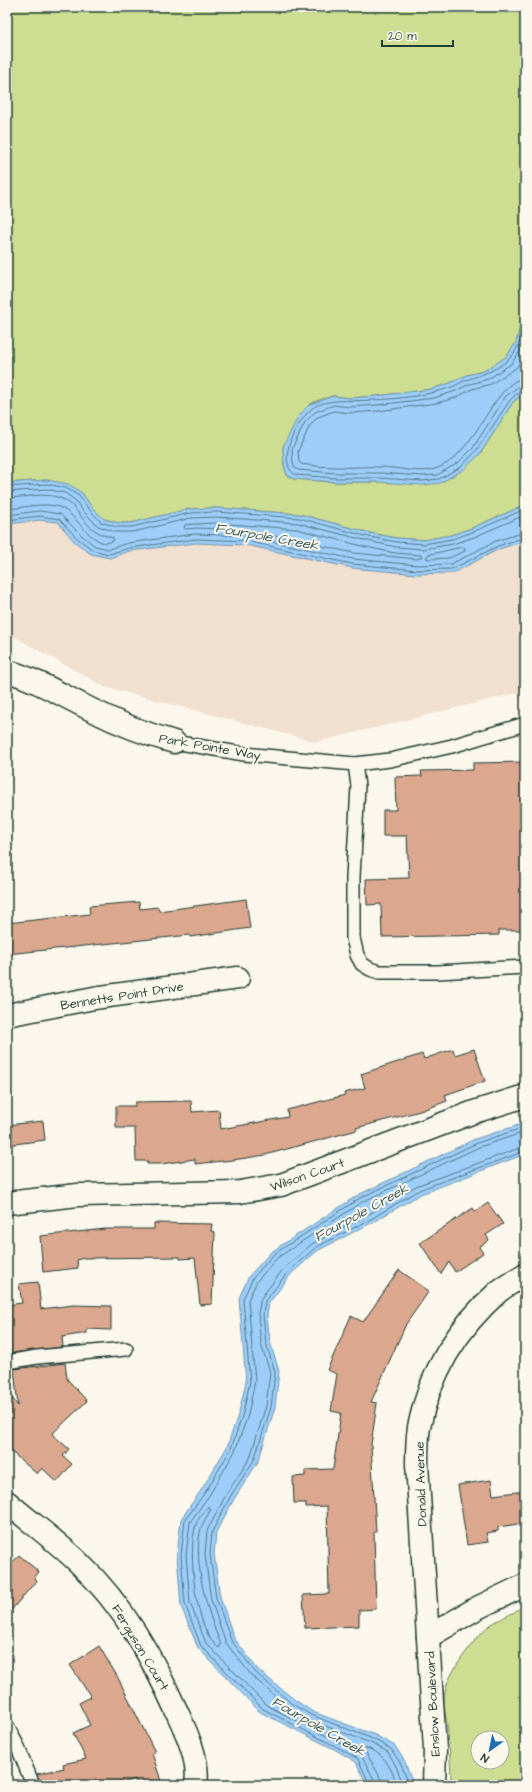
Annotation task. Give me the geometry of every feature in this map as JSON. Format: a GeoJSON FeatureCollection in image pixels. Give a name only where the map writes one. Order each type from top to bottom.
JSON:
{"type":"FeatureCollection","features":[{"type":"Feature","properties":{"kind":"street","name":"Park Pointe Way"},"geometry":{"type":"LineString","coordinates":[[7,671],[62,694],[120,723],[174,742]]}},
{"type":"Feature","properties":{"kind":"street","name":"Bennetts Point Drive"},"geometry":{"type":"LineString","coordinates":[[7,1015],[94,998],[238,978]]}},
{"type":"Feature","properties":{"kind":"street","name":"Wilson Court"},"geometry":{"type":"LineString","coordinates":[[7,1204],[78,1195],[150,1193],[215,1194],[261,1189],[301,1178],[474,1112],[525,1096]]}},
{"type":"Feature","properties":{"kind":"street","name":"Donald Avenue"},"geometry":{"type":"LineString","coordinates":[[428,1637],[417,1464],[418,1428],[427,1395],[438,1367],[456,1337],[477,1312],[500,1290],[525,1275]]}},
{"type":"Feature","properties":{"kind":"street","name":"Ferguson Court"},"geometry":{"type":"LineString","coordinates":[[7,1502],[56,1541],[83,1566],[109,1596],[129,1623],[163,1681],[183,1725],[193,1754],[196,1770],[196,1785]]}},
{"type":"Feature","properties":{"kind":"street","name":"Enslow Boulevard"},"geometry":{"type":"LineString","coordinates":[[434,1785],[435,1749],[428,1637],[477,1608],[525,1585]]}},
{"type":"Feature","properties":{"kind":"lane","name":"Park Pointe Way"},"geometry":{"type":"LineString","coordinates":[[174,742],[244,754],[355,764],[390,760],[452,746],[525,724]]}},
{"type":"Feature","properties":{"kind":"lane"},"geometry":{"type":"LineString","coordinates":[[355,764],[358,786],[353,877],[354,938],[357,955],[362,964],[379,972],[438,972],[525,967]]}},
{"type":"Feature","properties":{"kind":"lane"},"geometry":{"type":"LineString","coordinates":[[7,1362],[37,1357],[126,1349]]}},
{"type":"Feature","properties":{"kind":"lane"},"geometry":{"type":"LineString","coordinates":[[7,1726],[17,1745],[33,1785]]}},
{"type":"Feature","properties":{"kind":"shaded area"},"geometry":{"type":"Polygon","coordinates":[[[7,7],[525,7],[525,691],[317,742],[105,687],[11,635],[7,635],[7,7]]]}},
{"type":"Feature","properties":{"kind":"green space"},"geometry":{"type":"Polygon","coordinates":[[[7,7],[525,7],[525,307],[516,343],[506,357],[484,371],[467,375],[432,389],[350,398],[333,396],[316,401],[309,405],[283,447],[284,465],[287,475],[294,479],[336,482],[379,482],[480,454],[513,402],[525,392],[525,505],[472,528],[451,535],[424,540],[397,538],[370,533],[299,514],[216,508],[189,509],[131,523],[118,523],[104,519],[90,505],[82,493],[47,480],[7,483],[7,7]]]}},
{"type":"Feature","properties":{"kind":"green space"},"geometry":{"type":"Polygon","coordinates":[[[525,1604],[525,1785],[451,1785],[451,1770],[444,1702],[448,1681],[461,1659],[482,1632],[492,1624],[515,1612],[525,1604]]]}},
{"type":"Feature","properties":{"kind":"water"},"geometry":{"type":"Polygon","coordinates":[[[525,307],[525,392],[513,402],[480,454],[463,470],[440,483],[422,485],[294,479],[287,475],[284,465],[283,447],[298,417],[309,405],[333,396],[350,398],[432,389],[467,375],[484,371],[506,357],[516,343],[525,307]]]}},
{"type":"Feature","properties":{"kind":"water","name":"Fourpole Creek"},"geometry":{"type":"Polygon","coordinates":[[[47,480],[68,484],[82,493],[90,505],[104,519],[118,523],[131,523],[189,509],[216,508],[299,514],[370,533],[397,538],[424,540],[451,535],[472,528],[525,505],[525,541],[499,549],[453,573],[417,574],[352,568],[246,545],[196,543],[129,551],[110,558],[91,554],[74,541],[58,522],[40,520],[7,524],[7,483],[47,480]]]}},
{"type":"Feature","properties":{"kind":"water","name":"Fourpole Creek"},"geometry":{"type":"Polygon","coordinates":[[[525,1123],[525,1154],[421,1194],[373,1222],[317,1251],[291,1274],[269,1303],[267,1315],[270,1342],[279,1371],[275,1407],[258,1462],[234,1499],[216,1532],[214,1554],[220,1597],[234,1638],[259,1671],[295,1700],[313,1712],[375,1735],[395,1746],[405,1762],[413,1785],[367,1785],[356,1762],[336,1750],[260,1712],[198,1648],[181,1606],[177,1555],[181,1519],[202,1489],[227,1447],[239,1412],[246,1382],[239,1298],[249,1276],[271,1252],[358,1195],[475,1139],[525,1123]]]}},
{"type":"Feature","properties":{"kind":"building"},"geometry":{"type":"Polygon","coordinates":[[[525,762],[525,930],[499,930],[499,935],[382,937],[381,904],[367,905],[366,879],[409,878],[407,836],[383,836],[383,810],[396,810],[395,777],[422,776],[421,771],[473,770],[473,763],[525,762]]]}},
{"type":"Feature","properties":{"kind":"building"},"geometry":{"type":"Polygon","coordinates":[[[246,899],[250,928],[190,937],[190,935],[7,954],[7,923],[90,914],[89,906],[139,902],[140,909],[158,907],[159,911],[246,899]]]}},
{"type":"Feature","properties":{"kind":"building"},"geometry":{"type":"Polygon","coordinates":[[[453,1049],[455,1055],[474,1049],[485,1081],[445,1095],[447,1101],[420,1111],[265,1155],[195,1164],[195,1159],[161,1164],[147,1164],[148,1161],[136,1161],[135,1128],[116,1128],[116,1106],[135,1106],[135,1102],[191,1101],[192,1112],[219,1110],[221,1129],[288,1117],[287,1110],[345,1095],[344,1093],[365,1088],[361,1074],[422,1054],[424,1059],[453,1049]]]}},
{"type":"Feature","properties":{"kind":"building"},"geometry":{"type":"Polygon","coordinates":[[[43,1121],[45,1140],[7,1145],[7,1125],[43,1121]]]}},
{"type":"Feature","properties":{"kind":"building"},"geometry":{"type":"Polygon","coordinates":[[[488,1203],[503,1224],[486,1235],[489,1240],[479,1247],[483,1253],[455,1272],[449,1262],[441,1274],[420,1243],[473,1208],[475,1212],[488,1203]]]}},
{"type":"Feature","properties":{"kind":"building"},"geometry":{"type":"Polygon","coordinates":[[[154,1223],[212,1224],[211,1231],[215,1232],[212,1304],[200,1305],[195,1258],[83,1258],[77,1260],[78,1268],[43,1272],[40,1236],[105,1229],[154,1229],[154,1223]]]}},
{"type":"Feature","properties":{"kind":"building"},"geometry":{"type":"Polygon","coordinates":[[[399,1270],[429,1291],[406,1324],[371,1402],[377,1403],[371,1445],[376,1532],[374,1532],[376,1609],[359,1610],[359,1626],[305,1628],[303,1595],[329,1594],[327,1506],[306,1507],[306,1503],[294,1503],[293,1477],[305,1476],[305,1470],[333,1469],[341,1413],[331,1411],[337,1374],[327,1370],[351,1316],[363,1322],[399,1270]]]}},
{"type":"Feature","properties":{"kind":"building"},"geometry":{"type":"Polygon","coordinates":[[[38,1282],[41,1309],[73,1305],[111,1306],[111,1330],[87,1329],[87,1333],[62,1337],[63,1347],[11,1353],[7,1320],[7,1305],[22,1303],[19,1284],[38,1282]]]}},
{"type":"Feature","properties":{"kind":"building"},"geometry":{"type":"Polygon","coordinates":[[[65,1363],[67,1379],[87,1401],[52,1434],[69,1449],[63,1456],[72,1464],[57,1482],[42,1468],[37,1474],[7,1448],[7,1391],[18,1406],[14,1369],[65,1363]]]}},
{"type":"Feature","properties":{"kind":"building"},"geometry":{"type":"Polygon","coordinates":[[[491,1480],[493,1495],[525,1491],[525,1523],[498,1527],[498,1531],[486,1533],[488,1542],[467,1545],[458,1485],[491,1480]]]}},
{"type":"Feature","properties":{"kind":"building"},"geometry":{"type":"Polygon","coordinates":[[[19,1555],[39,1572],[34,1578],[37,1580],[7,1615],[7,1569],[19,1555]]]}},
{"type":"Feature","properties":{"kind":"building"},"geometry":{"type":"Polygon","coordinates":[[[99,1646],[117,1676],[155,1752],[152,1753],[161,1781],[148,1785],[137,1785],[135,1779],[117,1785],[41,1785],[37,1774],[64,1768],[63,1764],[86,1759],[73,1733],[90,1725],[79,1703],[91,1697],[70,1665],[99,1646]]]}}]}
